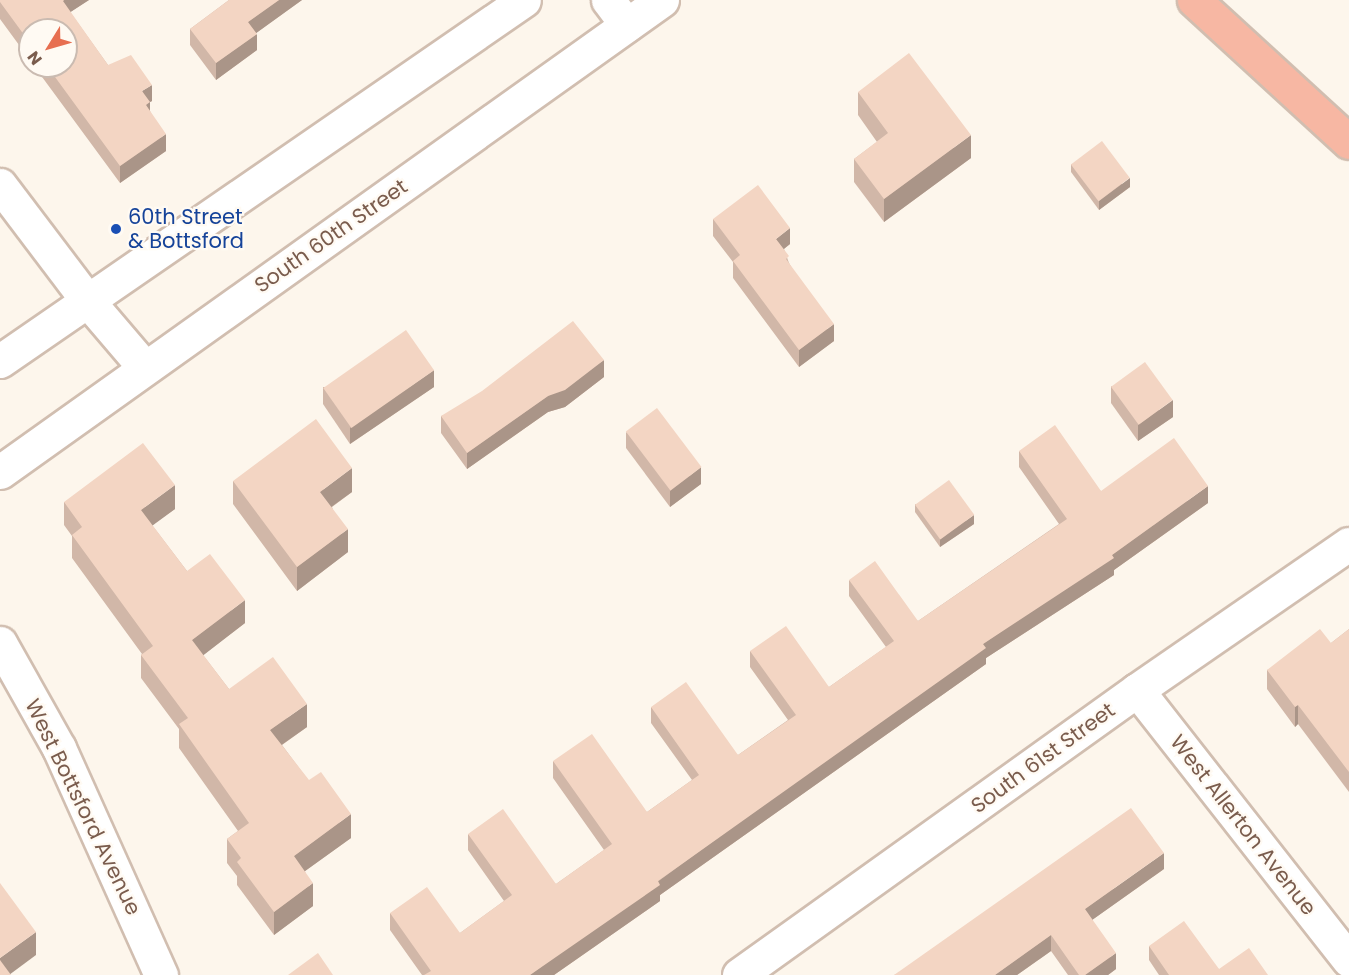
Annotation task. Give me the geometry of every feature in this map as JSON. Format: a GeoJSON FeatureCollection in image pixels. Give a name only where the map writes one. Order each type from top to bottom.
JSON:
{"type":"FeatureCollection","features":[{"type":"Feature","properties":{"kind":"highway"},"geometry":{"type":"LineString","coordinates":[[1194,0],[1349,142]]}},
{"type":"Feature","properties":{"kind":"street"},"geometry":{"type":"LineString","coordinates":[[0,361],[524,0]]}},
{"type":"Feature","properties":{"kind":"street","name":"South 60th Street"},"geometry":{"type":"LineString","coordinates":[[0,472],[145,368],[618,13],[662,0]]}},
{"type":"Feature","properties":{"kind":"street"},"geometry":{"type":"LineString","coordinates":[[0,185],[87,300],[145,368]]}},
{"type":"Feature","properties":{"kind":"street","name":"South 61st Street"},"geometry":{"type":"LineString","coordinates":[[739,975],[1137,690],[1349,544]]}},
{"type":"Feature","properties":{"kind":"street","name":"West Bottsford Avenue"},"geometry":{"type":"LineString","coordinates":[[0,643],[59,748],[161,975]]}},
{"type":"Feature","properties":{"kind":"street","name":"West Allerton Avenue"},"geometry":{"type":"LineString","coordinates":[[1137,690],[1349,960]]}},
{"type":"Feature","properties":{"kind":"building"},"geometry":{"type":"Polygon","coordinates":[[[0,0],[64,0],[75,18],[18,18],[18,27],[0,0]]]}},
{"type":"Feature","properties":{"kind":"building"},"geometry":{"type":"Polygon","coordinates":[[[229,0],[279,0],[248,22],[257,34],[216,63],[190,29],[229,0]]]}},
{"type":"Feature","properties":{"kind":"building"},"geometry":{"type":"Polygon","coordinates":[[[78,22],[108,65],[131,55],[152,85],[142,91],[150,102],[146,105],[166,134],[120,166],[56,78],[78,78],[78,22]]]}},
{"type":"Feature","properties":{"kind":"building"},"geometry":{"type":"Polygon","coordinates":[[[909,53],[971,135],[884,199],[854,159],[888,133],[858,92],[909,53]]]}},
{"type":"Feature","properties":{"kind":"building"},"geometry":{"type":"Polygon","coordinates":[[[1102,141],[1130,178],[1099,201],[1071,164],[1102,141]]]}},
{"type":"Feature","properties":{"kind":"building"},"geometry":{"type":"Polygon","coordinates":[[[758,185],[790,228],[776,239],[789,256],[786,259],[834,324],[799,350],[733,261],[740,255],[713,219],[758,185]]]}},
{"type":"Feature","properties":{"kind":"building"},"geometry":{"type":"Polygon","coordinates":[[[573,321],[604,360],[565,390],[548,396],[467,453],[441,416],[482,391],[573,321]]]}},
{"type":"Feature","properties":{"kind":"building"},"geometry":{"type":"Polygon","coordinates":[[[406,330],[434,370],[351,428],[323,388],[406,330]]]}},
{"type":"Feature","properties":{"kind":"building"},"geometry":{"type":"Polygon","coordinates":[[[1145,362],[1173,400],[1139,425],[1111,387],[1145,362]]]}},
{"type":"Feature","properties":{"kind":"building"},"geometry":{"type":"Polygon","coordinates":[[[657,408],[702,467],[670,491],[626,431],[657,408]]]}},
{"type":"Feature","properties":{"kind":"building"},"geometry":{"type":"Polygon","coordinates":[[[316,419],[352,468],[320,492],[348,529],[297,567],[233,481],[316,419]]]}},
{"type":"Feature","properties":{"kind":"building"},"geometry":{"type":"Polygon","coordinates":[[[1055,425],[1101,491],[1174,438],[1208,486],[1112,555],[1114,558],[983,644],[986,648],[658,881],[660,885],[530,975],[424,975],[431,971],[390,913],[427,887],[460,933],[512,895],[468,834],[503,809],[556,884],[612,844],[553,761],[592,734],[647,812],[699,775],[651,707],[686,682],[738,755],[796,715],[750,651],[786,626],[829,687],[894,641],[849,580],[875,561],[918,621],[1067,519],[1019,451],[1055,425]]]}},
{"type":"Feature","properties":{"kind":"building"},"geometry":{"type":"Polygon","coordinates":[[[143,443],[175,485],[141,510],[187,571],[210,554],[245,600],[192,640],[229,689],[273,657],[307,704],[270,730],[309,780],[321,772],[351,814],[294,856],[313,883],[274,912],[237,862],[241,858],[227,839],[249,823],[179,724],[188,718],[141,655],[153,646],[72,535],[82,527],[64,502],[143,443]]]}},
{"type":"Feature","properties":{"kind":"building"},"geometry":{"type":"Polygon","coordinates":[[[949,480],[974,515],[940,539],[915,505],[949,480]]]}},
{"type":"Feature","properties":{"kind":"building"},"geometry":{"type":"Polygon","coordinates":[[[1320,629],[1331,643],[1349,629],[1349,772],[1298,705],[1295,707],[1267,670],[1320,629]]]}},
{"type":"Feature","properties":{"kind":"building"},"geometry":{"type":"Polygon","coordinates":[[[1131,808],[1164,853],[1085,909],[1116,953],[1085,975],[1079,975],[1051,935],[995,975],[894,975],[1131,808]]]}},
{"type":"Feature","properties":{"kind":"building"},"geometry":{"type":"Polygon","coordinates":[[[0,883],[36,932],[0,958],[0,883]]]}},
{"type":"Feature","properties":{"kind":"building"},"geometry":{"type":"Polygon","coordinates":[[[1184,921],[1219,969],[1249,948],[1268,975],[1169,975],[1149,946],[1184,921]]]}},
{"type":"Feature","properties":{"kind":"building"},"geometry":{"type":"Polygon","coordinates":[[[318,953],[333,975],[288,975],[318,953]]]}},
{"type":"Feature","properties":{"kind":"building"},"geometry":{"type":"Polygon","coordinates":[[[0,960],[11,975],[0,975],[0,960]]]}},
{"type":"Feature","properties":{"kind":"place","name":"60th Street & Bottsford"},"geometry":{"type":"Point","coordinates":[116,229]}}]}
